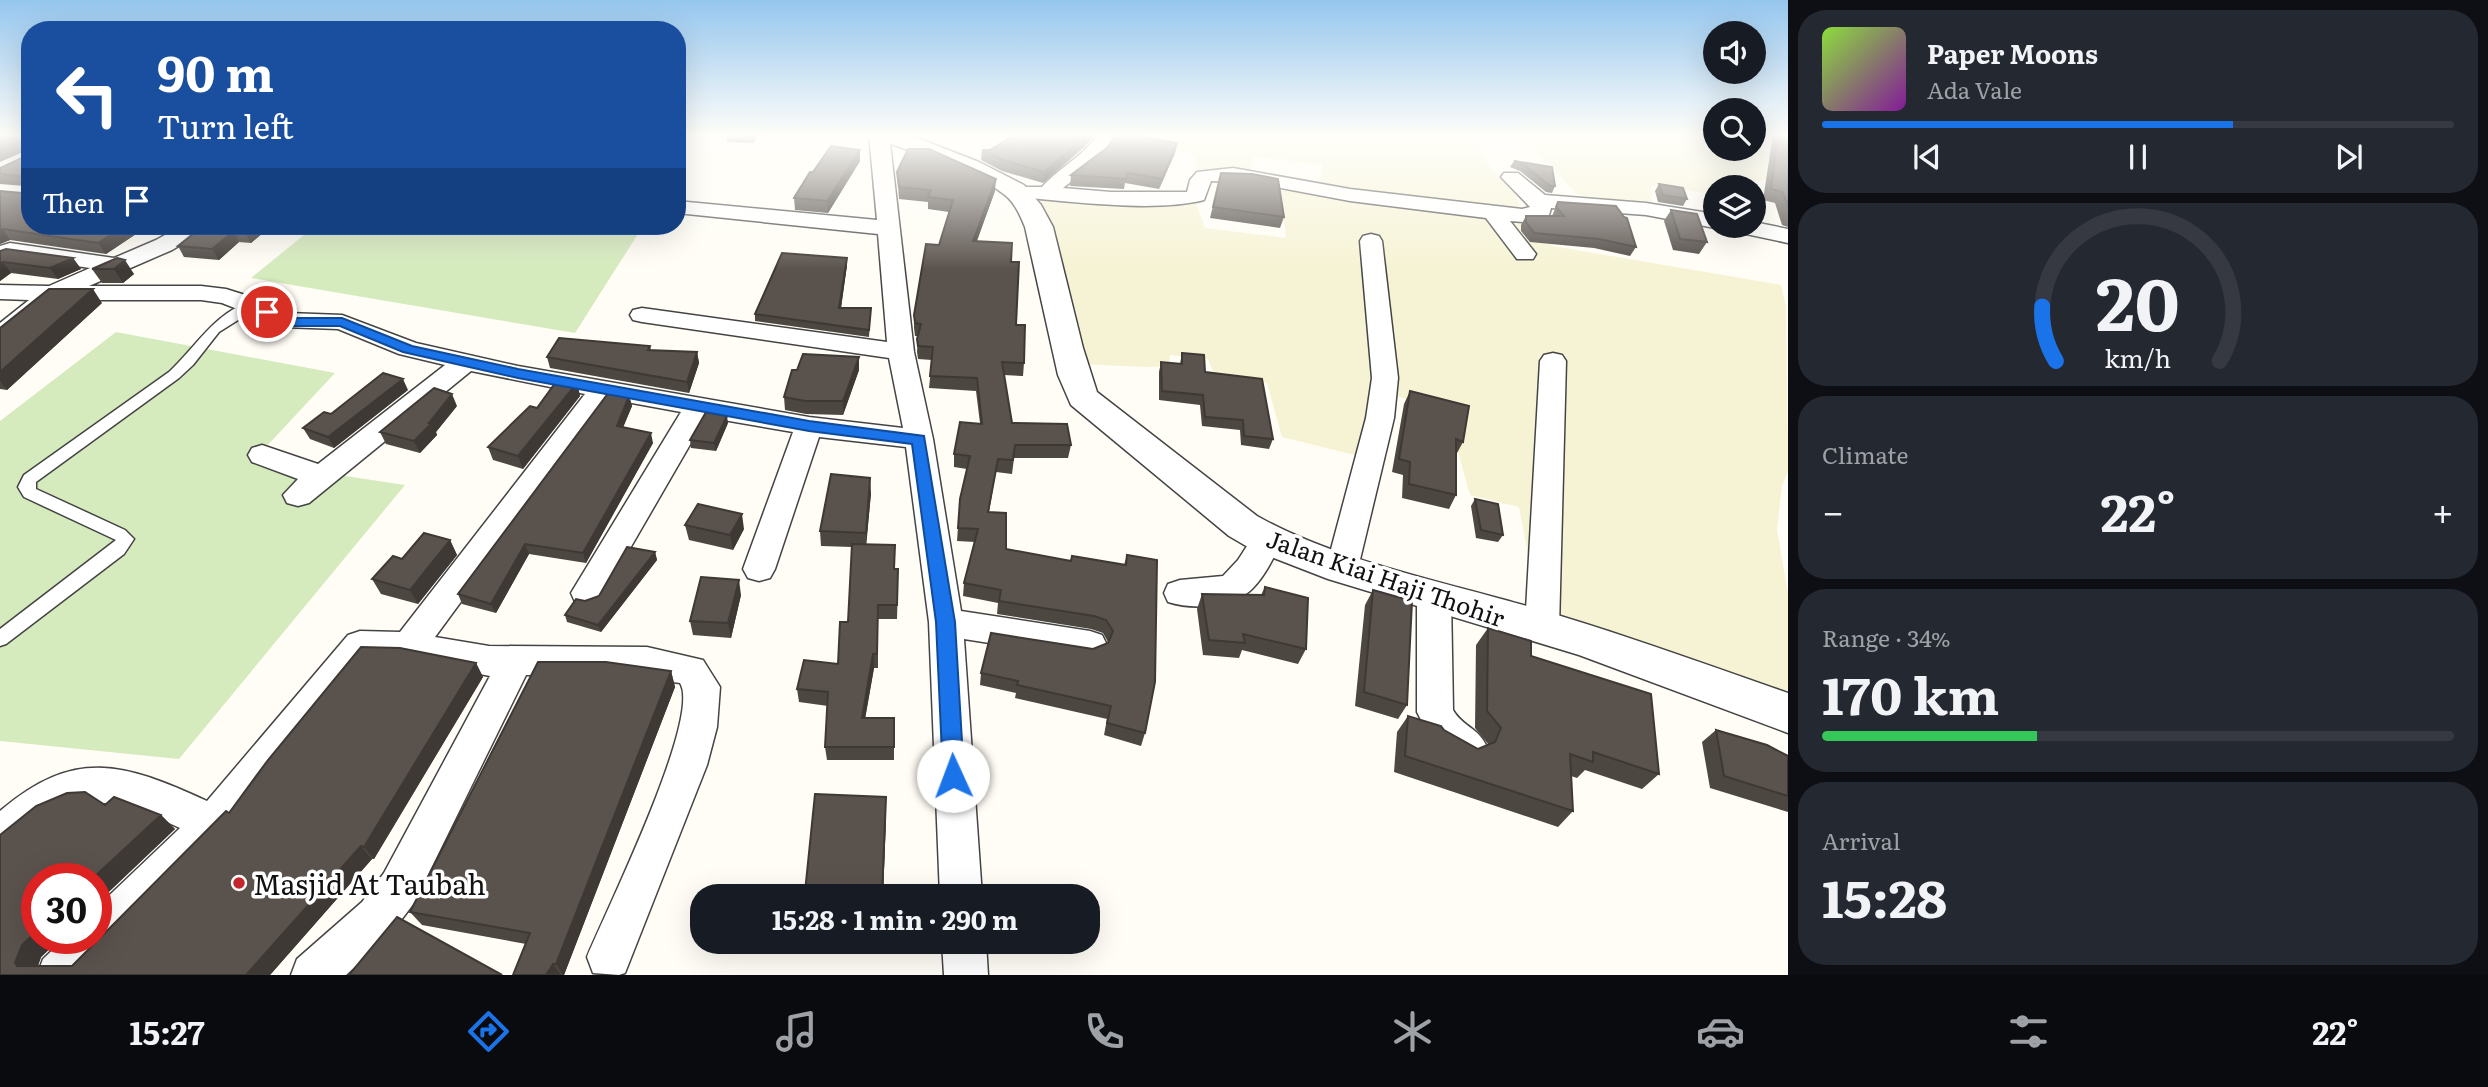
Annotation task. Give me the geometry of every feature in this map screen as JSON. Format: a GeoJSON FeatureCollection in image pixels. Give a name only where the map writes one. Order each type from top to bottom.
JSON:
{"type":"FeatureCollection","features":[{"type":"Feature","properties":{"kind":"street"},"geometry":{"type":"LineString","coordinates":[[883,180],[901,352],[919,439],[946,622],[960,884]]}},
{"type":"Feature","properties":{"kind":"street"},"geometry":{"type":"LineString","coordinates":[[1001,180],[1032,192],[1111,198],[1188,198],[1197,196],[1200,180]]}},
{"type":"Feature","properties":{"kind":"street"},"geometry":{"type":"LineString","coordinates":[[1032,192],[1057,180]]}},
{"type":"Feature","properties":{"kind":"street"},"geometry":{"type":"LineString","coordinates":[[1260,180],[1383,200],[1492,212],[1534,215],[1541,210],[1540,202]]}},
{"type":"Feature","properties":{"kind":"street"},"geometry":{"type":"LineString","coordinates":[[1514,180],[1540,202],[1624,206],[1703,219]]}},
{"type":"Feature","properties":{"kind":"street","name":"Jalan Kiai Haji Thohir"},"geometry":{"type":"LineString","coordinates":[[1032,192],[1025,200],[1042,229],[1065,341],[1076,383],[1083,397],[1243,526],[1267,540],[1342,568],[1586,640],[1788,713]]}},
{"type":"Feature","properties":{"kind":"street"},"geometry":{"type":"LineString","coordinates":[[686,208],[887,228]]}},
{"type":"Feature","properties":{"kind":"street"},"geometry":{"type":"LineString","coordinates":[[1492,212],[1525,254]]}},
{"type":"Feature","properties":{"kind":"street"},"geometry":{"type":"LineString","coordinates":[[1766,231],[1788,236]]}},
{"type":"Feature","properties":{"kind":"street"},"geometry":{"type":"LineString","coordinates":[[0,335],[52,293],[180,235]]}},
{"type":"Feature","properties":{"kind":"street"},"geometry":{"type":"LineString","coordinates":[[1342,568],[1380,418],[1385,378],[1371,240]]}},
{"type":"Feature","properties":{"kind":"street"},"geometry":{"type":"LineString","coordinates":[[3,251],[116,265]]}},
{"type":"Feature","properties":{"kind":"street"},"geometry":{"type":"LineString","coordinates":[[0,292],[87,295],[187,292],[226,296],[283,320],[342,322],[408,349],[518,374],[809,426],[919,439]]}},
{"type":"Feature","properties":{"kind":"street"},"geometry":{"type":"LineString","coordinates":[[642,315],[901,352]]}},
{"type":"Feature","properties":{"kind":"street"},"geometry":{"type":"LineString","coordinates":[[298,495],[467,361]]}},
{"type":"Feature","properties":{"kind":"street"},"geometry":{"type":"LineString","coordinates":[[1542,628],[1553,361]]}},
{"type":"Feature","properties":{"kind":"street"},"geometry":{"type":"LineString","coordinates":[[409,646],[603,390]]}},
{"type":"Feature","properties":{"kind":"street"},"geometry":{"type":"LineString","coordinates":[[587,593],[698,407]]}},
{"type":"Feature","properties":{"kind":"street"},"geometry":{"type":"LineString","coordinates":[[759,569],[809,426]]}},
{"type":"Feature","properties":{"kind":"street"},"geometry":{"type":"LineString","coordinates":[[262,455],[321,476]]}},
{"type":"Feature","properties":{"kind":"street"},"geometry":{"type":"LineString","coordinates":[[1180,593],[1215,594],[1233,589],[1243,580],[1267,540]]}},
{"type":"Feature","properties":{"kind":"street"},"geometry":{"type":"LineString","coordinates":[[1434,597],[1435,712],[1446,732],[1467,745]]}},
{"type":"Feature","properties":{"kind":"street"},"geometry":{"type":"LineString","coordinates":[[946,622],[1090,645]]}},
{"type":"Feature","properties":{"kind":"street"},"geometry":{"type":"LineString","coordinates":[[59,975],[212,822],[360,645],[409,646],[489,661],[620,660],[691,670],[702,687],[699,727],[688,765],[609,957]]}},
{"type":"Feature","properties":{"kind":"street"},"geometry":{"type":"LineString","coordinates":[[313,975],[377,917],[399,888],[516,661]]}},
{"type":"Feature","properties":{"kind":"street"},"geometry":{"type":"LineString","coordinates":[[3,831],[31,810],[67,789],[109,785],[135,789],[212,822]]}},
{"type":"Feature","properties":{"kind":"street"},"geometry":{"type":"LineString","coordinates":[[965,954],[967,975]]}},
{"type":"Feature","properties":{"kind":"lane"},"geometry":{"type":"LineString","coordinates":[[0,639],[118,550],[126,539],[30,493],[26,487],[30,479],[174,375],[214,329],[252,305]]}},
{"type":"Feature","properties":{"kind":"shaded area"},"geometry":{"type":"Polygon","coordinates":[[[1321,180],[1502,180],[1516,195],[1521,211],[1320,189],[1321,180]]]}},
{"type":"Feature","properties":{"kind":"shaded area"},"geometry":{"type":"Polygon","coordinates":[[[1563,180],[1703,180],[1703,192],[1651,186],[1652,205],[1578,195],[1563,180]]]}},
{"type":"Feature","properties":{"kind":"shaded area"},"geometry":{"type":"Polygon","coordinates":[[[1280,190],[1530,221],[1553,246],[1781,285],[1786,307],[1788,471],[1782,486],[1777,529],[1788,594],[1788,697],[1538,609],[1519,507],[1470,495],[1447,411],[1376,390],[1362,457],[1282,437],[1267,383],[1214,374],[1208,359],[1170,355],[1169,366],[1147,367],[1077,364],[1036,199],[1165,206],[1196,203],[1205,228],[1286,238],[1280,190]]]}},
{"type":"Feature","properties":{"kind":"green space"},"geometry":{"type":"Polygon","coordinates":[[[304,235],[637,235],[575,333],[251,278],[304,235]]]}},
{"type":"Feature","properties":{"kind":"green space"},"geometry":{"type":"Polygon","coordinates":[[[116,332],[335,373],[252,462],[405,485],[179,759],[0,741],[0,421],[116,332]]]}},
{"type":"Feature","properties":{"kind":"building"},"geometry":{"type":"Polygon","coordinates":[[[805,180],[841,180],[827,201],[794,198],[805,180]]]}},
{"type":"Feature","properties":{"kind":"building"},"geometry":{"type":"Polygon","coordinates":[[[898,180],[996,180],[973,241],[1012,243],[1011,262],[1019,262],[1016,325],[1025,325],[1024,363],[1002,362],[1012,423],[1067,424],[1071,445],[1015,445],[1013,460],[998,459],[988,512],[1006,513],[1006,549],[1071,561],[1072,556],[1126,565],[1127,555],[1157,560],[1155,682],[1145,733],[1107,723],[1111,706],[1017,685],[1018,681],[981,673],[991,633],[1093,649],[1108,643],[1113,631],[1106,620],[1094,616],[999,601],[1001,590],[964,583],[978,529],[958,528],[960,499],[970,456],[954,454],[960,422],[982,424],[977,378],[930,376],[933,347],[918,346],[921,324],[915,323],[914,315],[926,244],[939,245],[953,200],[928,197],[931,190],[899,187],[898,180]]]}},
{"type":"Feature","properties":{"kind":"building"},"geometry":{"type":"Polygon","coordinates":[[[1219,180],[1278,180],[1284,217],[1213,207],[1219,180]]]}},
{"type":"Feature","properties":{"kind":"building"},"geometry":{"type":"Polygon","coordinates":[[[1542,180],[1554,180],[1555,186],[1550,186],[1542,180]]]}},
{"type":"Feature","properties":{"kind":"building"},"geometry":{"type":"Polygon","coordinates":[[[1772,180],[1788,180],[1788,208],[1783,192],[1771,189],[1772,180]]]}},
{"type":"Feature","properties":{"kind":"building"},"geometry":{"type":"Polygon","coordinates":[[[1659,184],[1683,188],[1687,199],[1663,195],[1659,184]]]}},
{"type":"Feature","properties":{"kind":"building"},"geometry":{"type":"Polygon","coordinates":[[[0,191],[21,193],[21,232],[0,230],[0,191]]]}},
{"type":"Feature","properties":{"kind":"building"},"geometry":{"type":"Polygon","coordinates":[[[1558,202],[1616,206],[1627,218],[1636,247],[1599,239],[1534,233],[1526,222],[1526,216],[1564,216],[1556,207],[1558,202]]]}},
{"type":"Feature","properties":{"kind":"building"},"geometry":{"type":"Polygon","coordinates":[[[1671,210],[1697,214],[1703,238],[1707,242],[1680,239],[1671,210]]]}},
{"type":"Feature","properties":{"kind":"building"},"geometry":{"type":"Polygon","coordinates":[[[44,235],[111,235],[98,243],[44,235]]]}},
{"type":"Feature","properties":{"kind":"building"},"geometry":{"type":"Polygon","coordinates":[[[192,235],[229,235],[212,249],[178,246],[192,235]]]}},
{"type":"Feature","properties":{"kind":"building"},"geometry":{"type":"Polygon","coordinates":[[[6,249],[73,258],[50,268],[3,262],[0,264],[0,251],[6,249]]]}},
{"type":"Feature","properties":{"kind":"building"},"geometry":{"type":"Polygon","coordinates":[[[782,253],[847,258],[839,308],[871,308],[869,330],[755,314],[782,253]]]}},
{"type":"Feature","properties":{"kind":"building"},"geometry":{"type":"Polygon","coordinates":[[[117,258],[125,260],[114,269],[92,269],[117,258]]]}},
{"type":"Feature","properties":{"kind":"building"},"geometry":{"type":"Polygon","coordinates":[[[49,289],[93,289],[0,372],[0,328],[49,289]]]}},
{"type":"Feature","properties":{"kind":"building"},"geometry":{"type":"Polygon","coordinates":[[[559,338],[650,346],[648,350],[697,352],[687,382],[547,357],[559,338]]]}},
{"type":"Feature","properties":{"kind":"building"},"geometry":{"type":"Polygon","coordinates":[[[1182,353],[1204,355],[1205,372],[1262,379],[1273,439],[1244,436],[1243,420],[1205,417],[1203,395],[1162,391],[1161,362],[1182,364],[1182,353]]]}},
{"type":"Feature","properties":{"kind":"building"},"geometry":{"type":"Polygon","coordinates":[[[803,354],[859,357],[843,401],[805,401],[784,397],[792,370],[797,370],[803,354]]]}},
{"type":"Feature","properties":{"kind":"building"},"geometry":{"type":"Polygon","coordinates":[[[383,373],[403,379],[328,437],[303,428],[324,412],[331,414],[383,373]]]}},
{"type":"Feature","properties":{"kind":"building"},"geometry":{"type":"Polygon","coordinates":[[[558,379],[577,383],[518,456],[488,447],[530,406],[537,408],[558,379]]]}},
{"type":"Feature","properties":{"kind":"building"},"geometry":{"type":"Polygon","coordinates":[[[434,388],[452,394],[429,423],[432,423],[414,441],[380,432],[434,388]]]}},
{"type":"Feature","properties":{"kind":"building"},"geometry":{"type":"Polygon","coordinates":[[[1410,391],[1469,406],[1463,442],[1456,439],[1456,495],[1409,484],[1410,462],[1399,459],[1410,391]]]}},
{"type":"Feature","properties":{"kind":"building"},"geometry":{"type":"Polygon","coordinates":[[[609,392],[629,396],[617,426],[651,433],[583,553],[525,544],[491,604],[458,594],[609,392]]]}},
{"type":"Feature","properties":{"kind":"building"},"geometry":{"type":"Polygon","coordinates":[[[706,412],[727,416],[714,443],[690,440],[706,412]]]}},
{"type":"Feature","properties":{"kind":"building"},"geometry":{"type":"Polygon","coordinates":[[[831,474],[870,478],[866,533],[820,531],[831,474]]]}},
{"type":"Feature","properties":{"kind":"building"},"geometry":{"type":"Polygon","coordinates":[[[1475,499],[1498,504],[1503,535],[1481,530],[1475,499]]]}},
{"type":"Feature","properties":{"kind":"building"},"geometry":{"type":"Polygon","coordinates":[[[698,504],[742,514],[730,535],[685,525],[698,504]]]}},
{"type":"Feature","properties":{"kind":"building"},"geometry":{"type":"Polygon","coordinates":[[[424,533],[450,540],[410,590],[372,579],[393,556],[402,559],[424,533]]]}},
{"type":"Feature","properties":{"kind":"building"},"geometry":{"type":"Polygon","coordinates":[[[852,544],[895,545],[894,569],[898,569],[897,605],[878,605],[877,654],[873,654],[862,718],[894,718],[894,747],[825,747],[828,692],[797,689],[804,660],[838,664],[840,622],[848,622],[852,544]]]}},
{"type":"Feature","properties":{"kind":"building"},"geometry":{"type":"Polygon","coordinates":[[[627,547],[655,552],[598,625],[565,615],[576,599],[585,601],[599,596],[627,547]]]}},
{"type":"Feature","properties":{"kind":"building"},"geometry":{"type":"Polygon","coordinates":[[[701,577],[739,580],[728,623],[690,621],[701,577]]]}},
{"type":"Feature","properties":{"kind":"building"},"geometry":{"type":"Polygon","coordinates":[[[1265,587],[1308,598],[1306,649],[1243,634],[1245,643],[1209,640],[1202,594],[1264,595],[1265,587]]]}},
{"type":"Feature","properties":{"kind":"building"},"geometry":{"type":"Polygon","coordinates":[[[1373,590],[1412,601],[1407,705],[1364,692],[1373,590]]]}},
{"type":"Feature","properties":{"kind":"building"},"geometry":{"type":"Polygon","coordinates":[[[1488,628],[1531,641],[1531,656],[1651,694],[1659,774],[1593,752],[1593,762],[1570,754],[1573,811],[1405,756],[1408,716],[1441,726],[1478,749],[1495,742],[1501,728],[1487,711],[1488,628]]]}},
{"type":"Feature","properties":{"kind":"building"},"geometry":{"type":"Polygon","coordinates":[[[361,647],[400,648],[476,663],[364,847],[361,846],[246,975],[0,975],[0,835],[36,806],[67,793],[85,792],[105,805],[114,797],[161,815],[109,863],[21,863],[21,948],[15,963],[17,966],[72,966],[84,954],[112,954],[112,926],[226,811],[229,813],[268,760],[361,647]]]}},
{"type":"Feature","properties":{"kind":"building"},"geometry":{"type":"Polygon","coordinates":[[[538,662],[606,662],[671,671],[556,964],[553,964],[546,975],[513,975],[530,933],[410,912],[538,662]]]}},
{"type":"Feature","properties":{"kind":"building"},"geometry":{"type":"Polygon","coordinates":[[[1716,730],[1767,745],[1788,756],[1788,796],[1724,776],[1716,730]]]}},
{"type":"Feature","properties":{"kind":"building"},"geometry":{"type":"Polygon","coordinates":[[[815,794],[886,797],[882,884],[806,884],[815,794]]]}},
{"type":"Feature","properties":{"kind":"building"},"geometry":{"type":"Polygon","coordinates":[[[397,917],[502,975],[349,975],[397,917]]]}},
{"type":"Feature","properties":{"kind":"place","name":"Masjid At Taubah"},"geometry":{"type":"Point","coordinates":[239,883]}},
{"type":"Feature","properties":{"kind":"route"},"geometry":{"type":"LineString","coordinates":[[267,312],[293,322],[342,322],[408,349],[518,374],[809,426],[919,439],[946,622],[953,776]]}}]}
